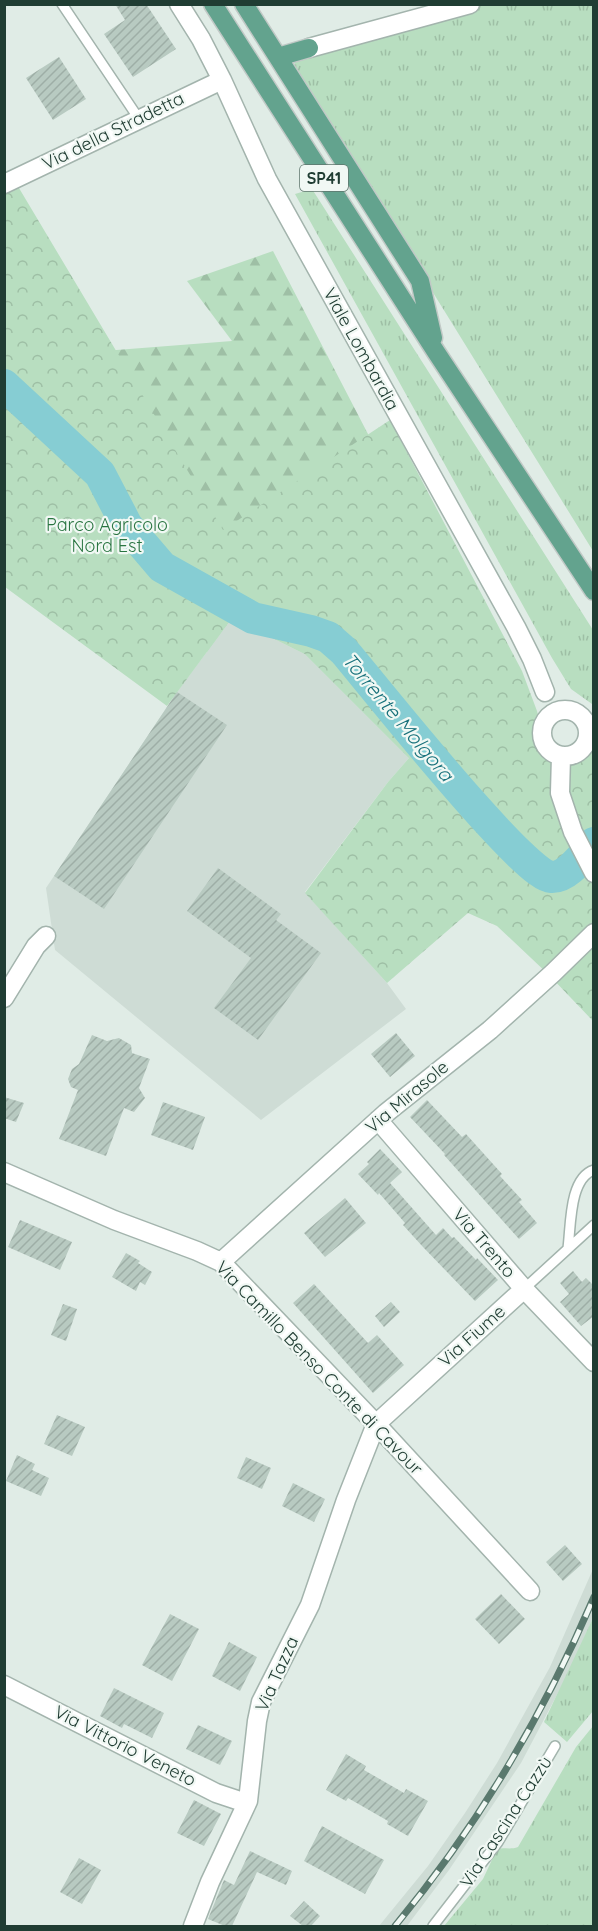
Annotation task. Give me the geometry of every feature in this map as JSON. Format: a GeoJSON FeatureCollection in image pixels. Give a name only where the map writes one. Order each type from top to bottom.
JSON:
{"type":"FeatureCollection","features":[{"type":"Feature","properties":{"kind":"main road","name":"SP41"},"geometry":{"type":"LineString","coordinates":[[213,4],[436,352],[594,591]]}},
{"type":"Feature","properties":{"kind":"main road"},"geometry":{"type":"LineString","coordinates":[[244,4],[420,281],[436,352]]}},
{"type":"Feature","properties":{"kind":"main road"},"geometry":{"type":"LineString","coordinates":[[278,57],[309,48]]}},
{"type":"Feature","properties":{"kind":"street","name":"Viale Lombardia"},"geometry":{"type":"LineString","coordinates":[[179,4],[201,39],[222,80],[267,179],[516,627],[545,692],[547,718]]}},
{"type":"Feature","properties":{"kind":"street"},"geometry":{"type":"LineString","coordinates":[[309,48],[470,4]]}},
{"type":"Feature","properties":{"kind":"street","name":"Via della Stradetta"},"geometry":{"type":"LineString","coordinates":[[4,184],[222,80]]}},
{"type":"Feature","properties":{"kind":"street","name":"Viale Lombardia"},"geometry":{"type":"LineString","coordinates":[[545,692],[553,702],[564,709]]}},
{"type":"Feature","properties":{"kind":"street"},"geometry":{"type":"LineString","coordinates":[[564,709],[579,713],[591,733],[577,753],[565,756],[550,750],[543,740],[543,725],[547,718],[564,709]]}},
{"type":"Feature","properties":{"kind":"street"},"geometry":{"type":"LineString","coordinates":[[565,756],[560,793],[578,830],[594,873]]}},
{"type":"Feature","properties":{"kind":"street"},"geometry":{"type":"LineString","coordinates":[[578,830],[594,850]]}},
{"type":"Feature","properties":{"kind":"street","name":"Via Mirasole"},"geometry":{"type":"LineString","coordinates":[[221,1262],[378,1120],[490,1030],[594,933]]}},
{"type":"Feature","properties":{"kind":"street"},"geometry":{"type":"LineString","coordinates":[[4,998],[36,946],[46,936]]}},
{"type":"Feature","properties":{"kind":"street","name":"Via Trento"},"geometry":{"type":"LineString","coordinates":[[378,1120],[524,1289],[594,1362]]}},
{"type":"Feature","properties":{"kind":"street","name":"Via Camillo Benso Conte di Cavour"},"geometry":{"type":"LineString","coordinates":[[4,1172],[114,1220],[221,1262],[376,1424],[530,1591]]}},
{"type":"Feature","properties":{"kind":"street","name":"Via Fiume"},"geometry":{"type":"LineString","coordinates":[[376,1424],[524,1289]]}},
{"type":"Feature","properties":{"kind":"street","name":"Via Tazza"},"geometry":{"type":"LineString","coordinates":[[193,1926],[210,1882],[248,1801],[261,1702],[310,1605],[350,1490],[376,1424]]}},
{"type":"Feature","properties":{"kind":"street","name":"Via Vittorio Veneto"},"geometry":{"type":"LineString","coordinates":[[4,1685],[216,1792],[240,1801],[248,1801]]}},
{"type":"Feature","properties":{"kind":"lane"},"geometry":{"type":"LineString","coordinates":[[62,4],[139,119]]}},
{"type":"Feature","properties":{"kind":"lane"},"geometry":{"type":"LineString","coordinates":[[568,1248],[575,1191],[586,1173],[594,1170]]}},
{"type":"Feature","properties":{"kind":"lane","name":"Via Fiume"},"geometry":{"type":"LineString","coordinates":[[524,1289],[594,1225]]}},
{"type":"Feature","properties":{"kind":"lane","name":"Via Cascina Cazzù"},"geometry":{"type":"LineString","coordinates":[[433,1926],[498,1842],[555,1746]]}},
{"type":"Feature","properties":{"kind":"shaded area"},"geometry":{"type":"Polygon","coordinates":[[[232,618],[305,654],[409,758],[388,782],[305,892],[387,983],[406,1009],[261,1120],[55,950],[46,888],[177,692],[232,618]]]}},
{"type":"Feature","properties":{"kind":"shaded area"},"geometry":{"type":"Polygon","coordinates":[[[593,1569],[593,1618],[569,1672],[521,1763],[449,1870],[407,1926],[379,1926],[428,1866],[497,1763],[550,1667],[593,1569]]]}},
{"type":"Feature","properties":{"kind":"green space"},"geometry":{"type":"Polygon","coordinates":[[[470,5],[593,5],[593,551],[294,68],[295,58],[470,5]]]}},
{"type":"Feature","properties":{"kind":"green space","name":"Parco Agricolo Nord Est"},"geometry":{"type":"Polygon","coordinates":[[[13,178],[223,530],[390,420],[522,671],[537,711],[546,749],[552,756],[564,760],[577,759],[588,751],[593,743],[593,1021],[497,926],[468,913],[387,983],[305,893],[388,782],[409,758],[305,654],[232,618],[167,706],[5,587],[4,180],[13,178]]]}},
{"type":"Feature","properties":{"kind":"green space"},"geometry":{"type":"Polygon","coordinates":[[[312,189],[593,630],[594,702],[592,704],[571,689],[552,658],[295,194],[312,189]]]}},
{"type":"Feature","properties":{"kind":"green space"},"geometry":{"type":"Polygon","coordinates":[[[273,251],[368,434],[409,758],[305,654],[232,618],[207,652],[4,322],[52,355],[232,341],[187,281],[273,251]]]}},
{"type":"Feature","properties":{"kind":"green space"},"geometry":{"type":"Polygon","coordinates":[[[593,1618],[593,1711],[567,1742],[544,1722],[593,1618]]]}},
{"type":"Feature","properties":{"kind":"green space"},"geometry":{"type":"Polygon","coordinates":[[[593,1726],[593,1926],[444,1926],[483,1879],[497,1849],[518,1847],[576,1747],[593,1726]]]}},
{"type":"Feature","properties":{"kind":"building"},"geometry":{"type":"Polygon","coordinates":[[[115,4],[146,4],[176,49],[133,77],[104,34],[125,20],[115,4]]]}},
{"type":"Feature","properties":{"kind":"building"},"geometry":{"type":"Polygon","coordinates":[[[59,57],[86,99],[53,120],[26,78],[59,57]]]}},
{"type":"Feature","properties":{"kind":"building"},"geometry":{"type":"Polygon","coordinates":[[[177,692],[227,725],[104,909],[54,876],[177,692]]]}},
{"type":"Feature","properties":{"kind":"building"},"geometry":{"type":"Polygon","coordinates":[[[218,868],[281,914],[276,920],[321,953],[258,1040],[214,1008],[251,958],[187,911],[218,868]]]}},
{"type":"Feature","properties":{"kind":"building"},"geometry":{"type":"Polygon","coordinates":[[[396,1033],[415,1056],[390,1077],[371,1054],[396,1033]]]}},
{"type":"Feature","properties":{"kind":"building"},"geometry":{"type":"Polygon","coordinates":[[[92,1035],[107,1041],[119,1038],[131,1045],[132,1053],[150,1059],[139,1088],[145,1098],[134,1112],[124,1108],[106,1156],[59,1139],[78,1090],[71,1087],[68,1079],[72,1069],[79,1064],[92,1035]]]}},
{"type":"Feature","properties":{"kind":"building"},"geometry":{"type":"Polygon","coordinates":[[[4,1097],[24,1103],[16,1122],[4,1118],[4,1097]]]}},
{"type":"Feature","properties":{"kind":"building"},"geometry":{"type":"Polygon","coordinates":[[[427,1100],[462,1137],[466,1134],[522,1200],[519,1202],[537,1223],[519,1239],[410,1117],[427,1100]]]}},
{"type":"Feature","properties":{"kind":"building"},"geometry":{"type":"Polygon","coordinates":[[[163,1102],[205,1117],[193,1150],[151,1135],[163,1102]]]}},
{"type":"Feature","properties":{"kind":"building"},"geometry":{"type":"Polygon","coordinates":[[[380,1149],[402,1172],[390,1183],[436,1235],[443,1228],[498,1280],[475,1301],[403,1225],[405,1223],[379,1193],[378,1195],[358,1174],[380,1149]]]}},
{"type":"Feature","properties":{"kind":"building"},"geometry":{"type":"Polygon","coordinates":[[[345,1198],[366,1223],[325,1257],[304,1233],[345,1198]]]}},
{"type":"Feature","properties":{"kind":"building"},"geometry":{"type":"Polygon","coordinates":[[[20,1220],[72,1242],[60,1270],[8,1247],[20,1220]]]}},
{"type":"Feature","properties":{"kind":"building"},"geometry":{"type":"Polygon","coordinates":[[[126,1253],[140,1261],[138,1263],[152,1272],[145,1285],[140,1282],[136,1291],[112,1277],[126,1253]]]}},
{"type":"Feature","properties":{"kind":"building"},"geometry":{"type":"Polygon","coordinates":[[[573,1271],[582,1282],[586,1278],[594,1286],[594,1316],[581,1326],[560,1302],[569,1294],[560,1283],[573,1271]]]}},
{"type":"Feature","properties":{"kind":"building"},"geometry":{"type":"Polygon","coordinates":[[[314,1284],[368,1343],[377,1335],[404,1365],[373,1393],[293,1303],[314,1284]]]}},
{"type":"Feature","properties":{"kind":"building"},"geometry":{"type":"Polygon","coordinates":[[[391,1302],[400,1312],[384,1327],[375,1316],[391,1302]]]}},
{"type":"Feature","properties":{"kind":"building"},"geometry":{"type":"Polygon","coordinates":[[[63,1304],[77,1309],[66,1341],[51,1335],[63,1304]]]}},
{"type":"Feature","properties":{"kind":"building"},"geometry":{"type":"Polygon","coordinates":[[[57,1415],[85,1427],[72,1456],[44,1444],[57,1415]]]}},
{"type":"Feature","properties":{"kind":"building"},"geometry":{"type":"Polygon","coordinates":[[[17,1455],[35,1464],[32,1470],[49,1478],[41,1496],[6,1481],[17,1455]]]}},
{"type":"Feature","properties":{"kind":"building"},"geometry":{"type":"Polygon","coordinates":[[[246,1457],[271,1468],[262,1489],[237,1478],[246,1457]]]}},
{"type":"Feature","properties":{"kind":"building"},"geometry":{"type":"Polygon","coordinates":[[[293,1483],[325,1499],[314,1522],[282,1506],[293,1483]]]}},
{"type":"Feature","properties":{"kind":"building"},"geometry":{"type":"Polygon","coordinates":[[[565,1545],[582,1564],[563,1581],[546,1562],[565,1545]]]}},
{"type":"Feature","properties":{"kind":"building"},"geometry":{"type":"Polygon","coordinates":[[[501,1594],[525,1619],[499,1644],[475,1619],[501,1594]]]}},
{"type":"Feature","properties":{"kind":"building"},"geometry":{"type":"Polygon","coordinates":[[[170,1614],[199,1629],[172,1681],[142,1665],[170,1614]]]}},
{"type":"Feature","properties":{"kind":"building"},"geometry":{"type":"Polygon","coordinates":[[[229,1642],[257,1657],[240,1691],[212,1676],[229,1642]]]}},
{"type":"Feature","properties":{"kind":"building"},"geometry":{"type":"Polygon","coordinates":[[[114,1688],[164,1713],[152,1738],[124,1724],[122,1728],[100,1716],[114,1688]]]}},
{"type":"Feature","properties":{"kind":"building"},"geometry":{"type":"Polygon","coordinates":[[[198,1725],[232,1741],[220,1765],[186,1749],[198,1725]]]}},
{"type":"Feature","properties":{"kind":"building"},"geometry":{"type":"Polygon","coordinates":[[[346,1754],[366,1766],[364,1770],[404,1793],[406,1789],[428,1801],[408,1836],[387,1824],[388,1821],[348,1798],[346,1801],[326,1790],[346,1754]]]}},
{"type":"Feature","properties":{"kind":"building"},"geometry":{"type":"Polygon","coordinates":[[[194,1800],[221,1814],[204,1846],[177,1833],[194,1800]]]}},
{"type":"Feature","properties":{"kind":"building"},"geometry":{"type":"Polygon","coordinates":[[[322,1826],[384,1860],[365,1894],[304,1861],[322,1826]]]}},
{"type":"Feature","properties":{"kind":"building"},"geometry":{"type":"Polygon","coordinates":[[[250,1851],[292,1871],[286,1885],[257,1872],[232,1926],[225,1926],[208,1919],[224,1880],[234,1885],[250,1851]]]}},
{"type":"Feature","properties":{"kind":"building"},"geometry":{"type":"Polygon","coordinates":[[[79,1858],[101,1870],[82,1904],[60,1892],[79,1858]]]}},
{"type":"Feature","properties":{"kind":"building"},"geometry":{"type":"Polygon","coordinates":[[[304,1901],[320,1916],[311,1926],[303,1926],[290,1916],[304,1901]]]}},
{"type":"Feature","properties":{"kind":"waterway","name":"Torrente Molgora"},"geometry":{"type":"LineString","coordinates":[[4,385],[100,474],[127,526],[162,567],[253,618],[328,637],[344,651],[448,776],[511,846],[535,868],[551,877],[563,874],[575,865],[594,843]]}},
{"type":"Feature","properties":{"kind":"railway"},"geometry":{"type":"LineString","coordinates":[[395,1926],[454,1850],[506,1769],[553,1685],[594,1597]]}}]}
